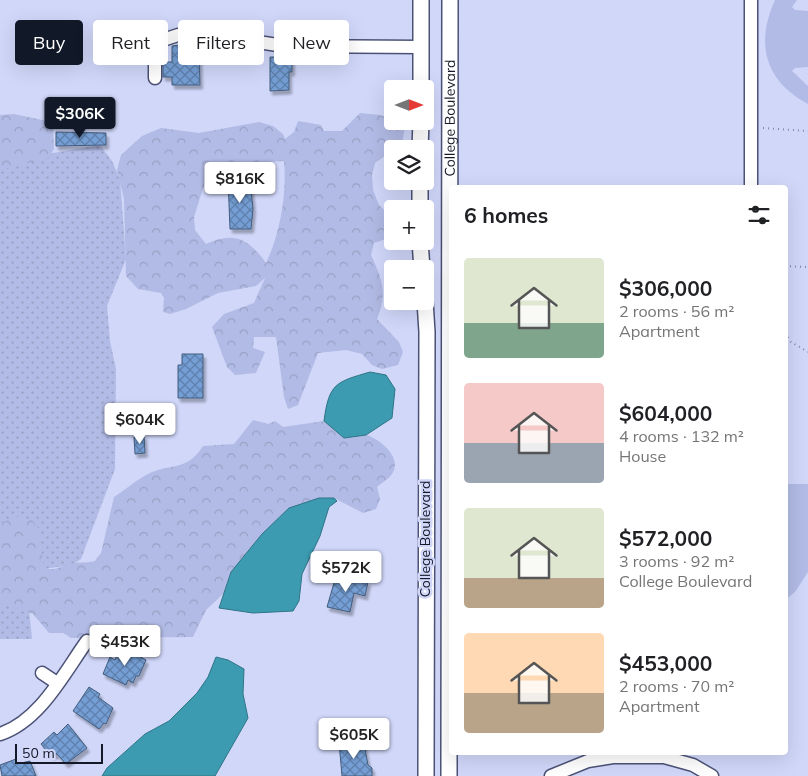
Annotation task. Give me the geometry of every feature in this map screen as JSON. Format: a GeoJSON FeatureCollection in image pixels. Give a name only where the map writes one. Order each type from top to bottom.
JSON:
{"type":"FeatureCollection","features":[{"type":"Feature","properties":{"kind":"main road"},"geometry":{"type":"LineString","coordinates":[[421,0],[421,80]]}},
{"type":"Feature","properties":{"kind":"main road","name":"College Boulevard"},"geometry":{"type":"LineString","coordinates":[[450,0],[450,185]]}},
{"type":"Feature","properties":{"kind":"main road","name":"College Boulevard"},"geometry":{"type":"LineString","coordinates":[[425,310],[427,332],[426,776]]}},
{"type":"Feature","properties":{"kind":"main road","name":"College Boulevard"},"geometry":{"type":"LineString","coordinates":[[448,776],[449,388]]}},
{"type":"Feature","properties":{"kind":"street"},"geometry":{"type":"LineString","coordinates":[[751,0],[751,185]]}},
{"type":"Feature","properties":{"kind":"street"},"geometry":{"type":"LineString","coordinates":[[155,78],[155,46],[163,40],[178,35],[206,34],[284,46],[421,46]]}},
{"type":"Feature","properties":{"kind":"street"},"geometry":{"type":"LineString","coordinates":[[0,734],[29,717],[57,683],[86,641]]}},
{"type":"Feature","properties":{"kind":"street"},"geometry":{"type":"LineString","coordinates":[[42,673],[57,683]]}},
{"type":"Feature","properties":{"kind":"street"},"geometry":{"type":"LineString","coordinates":[[551,776],[588,761],[613,757],[664,757],[693,765],[712,776]]}},
{"type":"Feature","properties":{"kind":"path"},"geometry":{"type":"LineString","coordinates":[[759,128],[808,130]]}},
{"type":"Feature","properties":{"kind":"path"},"geometry":{"type":"LineString","coordinates":[[788,266],[808,267]]}},
{"type":"Feature","properties":{"kind":"path"},"geometry":{"type":"LineString","coordinates":[[788,338],[791,342],[808,352]]}},
{"type":"Feature","properties":{"kind":"green space"},"geometry":{"type":"Polygon","coordinates":[[[775,0],[797,0],[792,7],[795,10],[808,11],[808,67],[795,68],[792,71],[808,86],[808,104],[793,95],[782,84],[773,73],[768,60],[765,46],[766,32],[775,0]]]}},
{"type":"Feature","properties":{"kind":"green space"},"geometry":{"type":"Polygon","coordinates":[[[360,113],[384,116],[384,130],[404,130],[403,140],[384,140],[384,157],[375,163],[372,175],[373,190],[379,205],[384,210],[384,240],[374,243],[371,255],[381,279],[383,294],[377,319],[399,342],[403,352],[398,365],[382,369],[372,365],[362,354],[346,350],[318,353],[298,405],[288,409],[284,397],[276,337],[254,337],[253,348],[265,352],[256,373],[235,375],[227,367],[212,327],[224,314],[254,303],[265,278],[256,286],[218,293],[186,309],[170,314],[163,312],[164,298],[161,293],[138,289],[126,276],[124,199],[117,170],[121,155],[142,136],[161,128],[199,133],[259,122],[273,126],[283,134],[285,139],[294,132],[298,121],[321,125],[324,131],[342,131],[360,113]],[[284,161],[241,164],[205,182],[194,217],[195,230],[206,244],[225,238],[233,238],[247,243],[266,263],[279,227],[284,187],[284,161]]]}},
{"type":"Feature","properties":{"kind":"green space"},"geometry":{"type":"Polygon","coordinates":[[[14,114],[47,121],[53,127],[54,149],[48,158],[0,170],[0,115],[14,114]]]}},
{"type":"Feature","properties":{"kind":"green space"},"geometry":{"type":"Polygon","coordinates":[[[100,145],[112,161],[120,179],[126,259],[107,306],[110,341],[116,369],[115,469],[81,559],[72,565],[37,570],[29,610],[32,639],[0,639],[0,162],[100,145]]]}},
{"type":"Feature","properties":{"kind":"green space"},"geometry":{"type":"Polygon","coordinates":[[[253,420],[268,424],[275,421],[283,427],[324,421],[344,437],[367,435],[373,437],[389,450],[395,462],[395,468],[391,476],[377,487],[380,499],[376,509],[363,513],[334,498],[319,498],[262,534],[231,572],[225,592],[206,610],[193,637],[71,638],[63,633],[49,633],[33,614],[0,603],[0,523],[17,517],[32,520],[38,528],[44,568],[53,569],[71,564],[95,561],[101,553],[114,497],[146,475],[184,464],[197,454],[203,446],[234,444],[253,420]]]}},
{"type":"Feature","properties":{"kind":"green space"},"geometry":{"type":"Polygon","coordinates":[[[788,484],[808,484],[808,572],[795,592],[788,598],[788,484]]]}},
{"type":"Feature","properties":{"kind":"shaded area"},"geometry":{"type":"Polygon","coordinates":[[[370,372],[386,375],[395,389],[392,418],[366,435],[344,438],[324,421],[332,391],[342,382],[370,372]]]}},
{"type":"Feature","properties":{"kind":"shaded area"},"geometry":{"type":"Polygon","coordinates":[[[319,498],[334,498],[337,501],[329,507],[320,536],[302,574],[299,601],[293,611],[253,613],[219,608],[231,572],[262,534],[289,508],[319,498]]]}},
{"type":"Feature","properties":{"kind":"shaded area"},"geometry":{"type":"Polygon","coordinates":[[[216,657],[228,660],[244,669],[243,694],[248,718],[215,776],[102,776],[107,768],[145,734],[169,721],[197,693],[208,677],[216,657]]]}},
{"type":"Feature","properties":{"kind":"building"},"geometry":{"type":"Polygon","coordinates":[[[178,45],[178,65],[200,65],[200,85],[172,85],[172,77],[163,77],[163,65],[168,65],[168,62],[172,62],[172,46],[178,45]]]}},
{"type":"Feature","properties":{"kind":"building"},"geometry":{"type":"Polygon","coordinates":[[[270,57],[274,57],[274,65],[292,65],[292,72],[289,72],[289,90],[270,91],[270,57]]]}},
{"type":"Feature","properties":{"kind":"building"},"geometry":{"type":"Polygon","coordinates":[[[56,132],[106,133],[106,145],[56,146],[56,132]]]}},
{"type":"Feature","properties":{"kind":"building"},"geometry":{"type":"Polygon","coordinates":[[[228,179],[250,179],[253,209],[251,229],[230,229],[228,179]]]}},
{"type":"Feature","properties":{"kind":"building"},"geometry":{"type":"Polygon","coordinates":[[[182,354],[203,354],[203,398],[178,398],[178,365],[182,365],[182,354]]]}},
{"type":"Feature","properties":{"kind":"building"},"geometry":{"type":"Polygon","coordinates":[[[144,436],[145,453],[135,454],[134,437],[144,436]]]}},
{"type":"Feature","properties":{"kind":"building"},"geometry":{"type":"Polygon","coordinates":[[[336,576],[368,582],[365,596],[354,593],[350,612],[327,607],[336,576]]]}},
{"type":"Feature","properties":{"kind":"building"},"geometry":{"type":"Polygon","coordinates":[[[124,648],[146,660],[139,676],[136,676],[133,683],[128,680],[126,685],[103,674],[110,657],[115,660],[118,653],[121,654],[124,648]]]}},
{"type":"Feature","properties":{"kind":"building"},"geometry":{"type":"Polygon","coordinates":[[[89,687],[100,694],[98,697],[113,708],[106,724],[104,723],[99,729],[73,711],[89,687]]]}},
{"type":"Feature","properties":{"kind":"building"},"geometry":{"type":"Polygon","coordinates":[[[68,724],[87,748],[66,764],[57,754],[51,756],[41,744],[54,732],[57,735],[68,724]]]}},
{"type":"Feature","properties":{"kind":"building"},"geometry":{"type":"Polygon","coordinates":[[[358,741],[364,744],[368,765],[372,768],[372,776],[342,776],[339,742],[358,741]]]}},
{"type":"Feature","properties":{"kind":"building"},"geometry":{"type":"Polygon","coordinates":[[[16,759],[17,764],[30,761],[36,776],[2,776],[0,765],[16,759]]]}}]}
